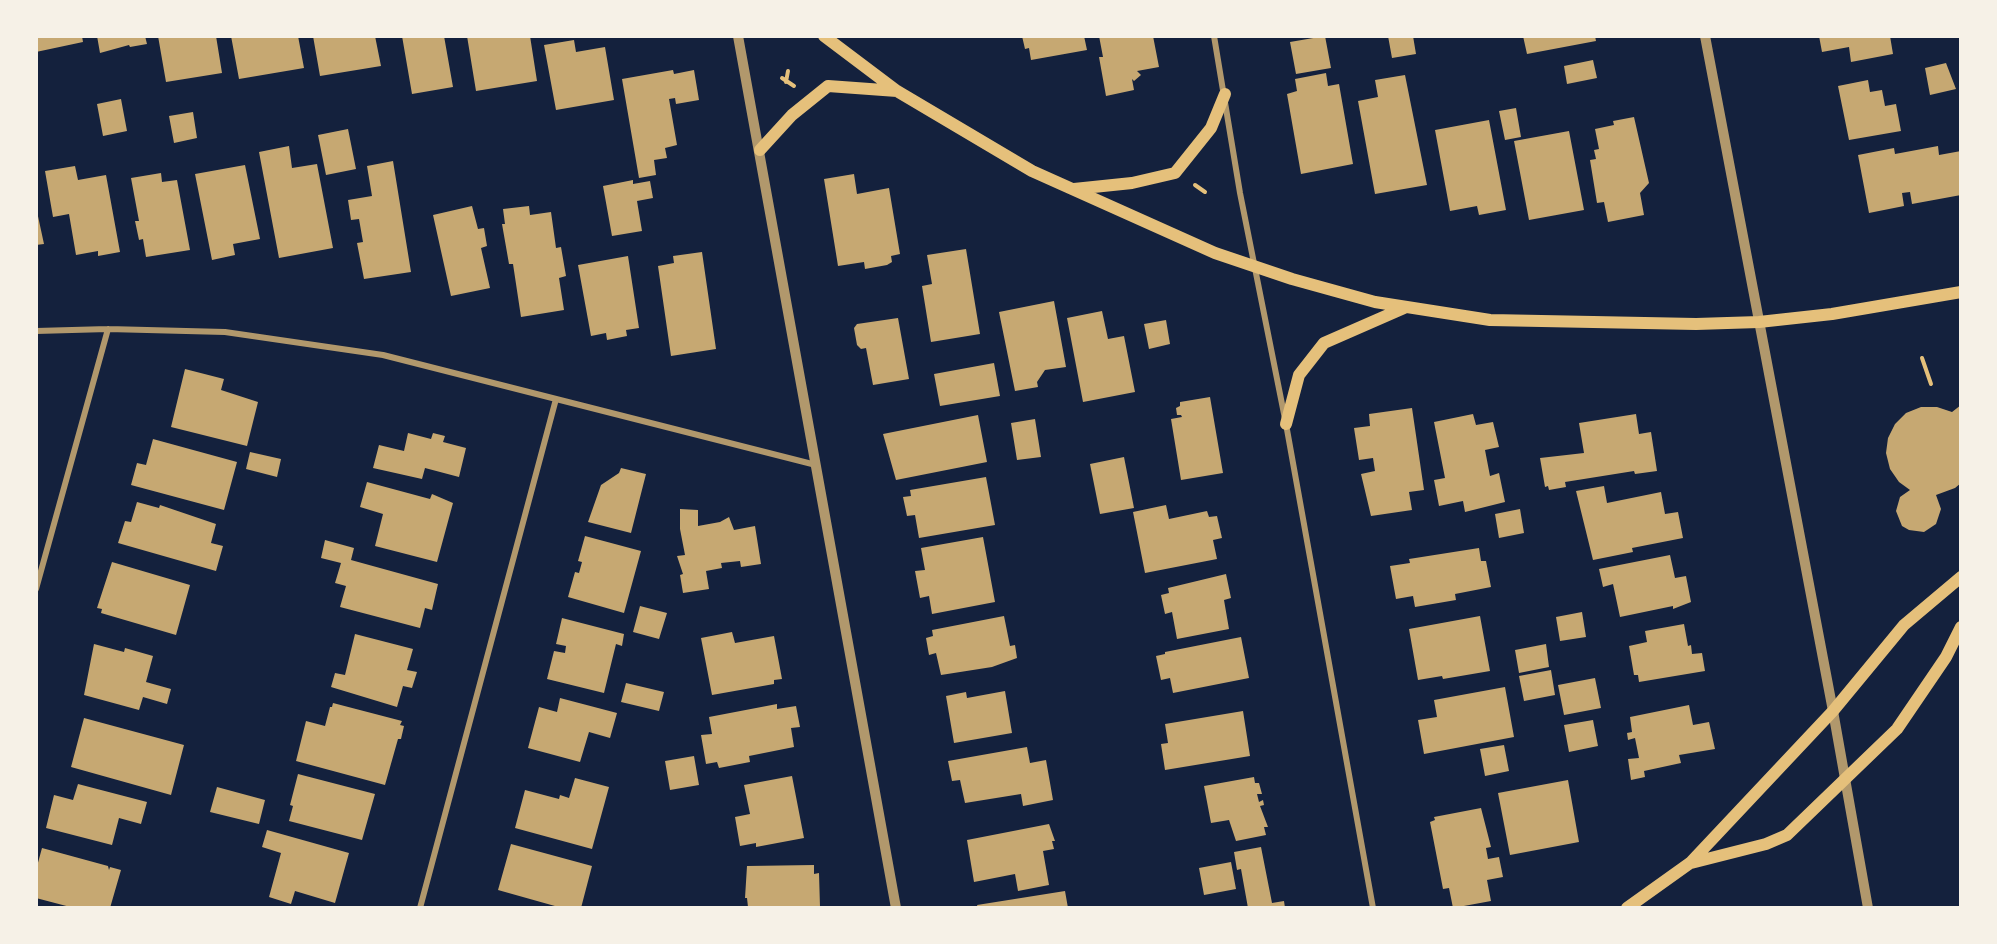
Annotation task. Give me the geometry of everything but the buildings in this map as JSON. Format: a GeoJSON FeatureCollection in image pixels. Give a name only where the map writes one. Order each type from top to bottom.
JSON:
{"type":"FeatureCollection","features":[{"type":"Feature","properties":{"kind":"main road"},"geometry":{"type":"LineString","coordinates":[[824,36],[897,91],[1032,171],[1215,253],[1375,302],[1501,321],[1602,324],[1759,322],[1884,307],[1961,292]]}},
{"type":"Feature","properties":{"kind":"main road"},"geometry":{"type":"LineString","coordinates":[[760,150],[792,115],[828,86],[897,91]]}},
{"type":"Feature","properties":{"kind":"main road"},"geometry":{"type":"LineString","coordinates":[[1072,189],[1132,183],[1175,173],[1210,129],[1225,94]]}},
{"type":"Feature","properties":{"kind":"main road"},"geometry":{"type":"LineString","coordinates":[[1286,424],[1299,375],[1324,343],[1406,307]]}},
{"type":"Feature","properties":{"kind":"main road"},"geometry":{"type":"LineString","coordinates":[[1627,908],[1690,863],[1833,711],[1904,625],[1961,577]]}},
{"type":"Feature","properties":{"kind":"main road"},"geometry":{"type":"LineString","coordinates":[[1690,863],[1766,844],[1786,835],[1897,729],[1946,657],[1961,627]]}},
{"type":"Feature","properties":{"kind":"street"},"geometry":{"type":"LineString","coordinates":[[738,36],[896,908]]}},
{"type":"Feature","properties":{"kind":"street"},"geometry":{"type":"LineString","coordinates":[[1214,36],[1254,266],[1286,424],[1373,908]]}},
{"type":"Feature","properties":{"kind":"street"},"geometry":{"type":"LineString","coordinates":[[1705,36],[1846,780],[1868,908]]}},
{"type":"Feature","properties":{"kind":"street"},"geometry":{"type":"LineString","coordinates":[[36,331],[108,329],[225,332],[304,342],[383,356],[816,465]]}},
{"type":"Feature","properties":{"kind":"street"},"geometry":{"type":"LineString","coordinates":[[36,589],[108,329]]}},
{"type":"Feature","properties":{"kind":"street"},"geometry":{"type":"LineString","coordinates":[[420,908],[556,399]]}},
{"type":"Feature","properties":{"kind":"path"},"geometry":{"type":"LineString","coordinates":[[786,81],[788,71]]}},
{"type":"Feature","properties":{"kind":"path"},"geometry":{"type":"LineString","coordinates":[[1190,180],[1205,192]]}},
{"type":"Feature","properties":{"kind":"path"},"geometry":{"type":"LineString","coordinates":[[1922,358],[1931,384]]}}]}
